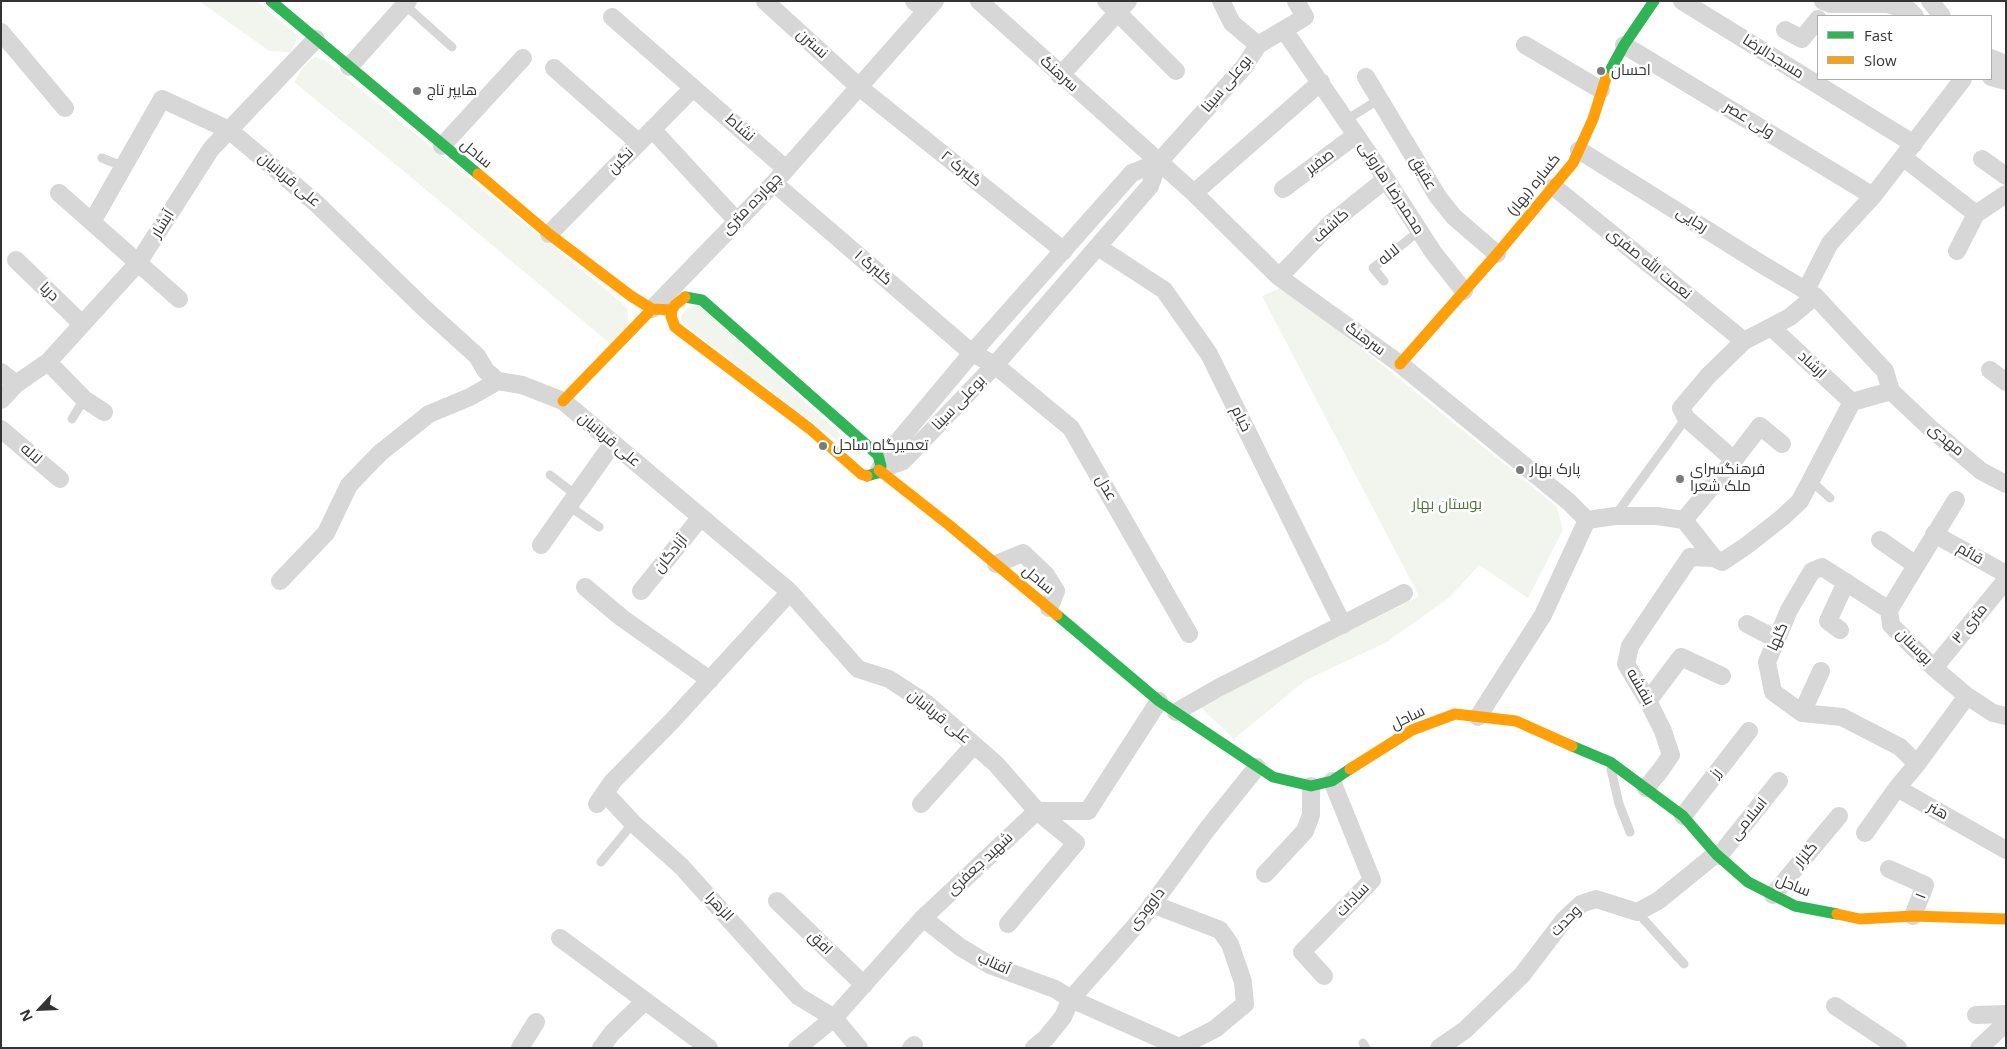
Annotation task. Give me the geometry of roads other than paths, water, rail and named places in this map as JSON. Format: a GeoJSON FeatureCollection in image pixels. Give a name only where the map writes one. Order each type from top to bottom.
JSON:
{"type":"FeatureCollection","features":[{"type":"Feature","properties":{"kind":"street","name":"ساحل"},"geometry":{"type":"LineString","coordinates":[[271,1],[549,234],[631,296],[652,309],[672,310]]}},
{"type":"Feature","properties":{"kind":"street","name":"نسترن"},"geometry":{"type":"LineString","coordinates":[[764,1],[859,87]]}},
{"type":"Feature","properties":{"kind":"street"},"geometry":{"type":"LineString","coordinates":[[1220,1],[1232,23],[1258,45]]}},
{"type":"Feature","properties":{"kind":"street","name":"بوعلی سینا"},"geometry":{"type":"LineString","coordinates":[[879,470],[903,462],[995,364],[1150,186],[1158,163],[1244,67],[1258,45],[1304,17],[1296,1]]}},
{"type":"Feature","properties":{"kind":"street","name":"کساره (بهار)"},"geometry":{"type":"LineString","coordinates":[[1400,364],[1497,254],[1572,163],[1593,119],[1601,90],[1624,44],[1654,1]]}},
{"type":"Feature","properties":{"kind":"street","name":"مسجدالرضا"},"geometry":{"type":"LineString","coordinates":[[1682,1],[1909,151],[1976,214]]}},
{"type":"Feature","properties":{"kind":"street"},"geometry":{"type":"LineString","coordinates":[[1930,1],[1941,15]]}},
{"type":"Feature","properties":{"kind":"street","name":"سرهنگ"},"geometry":{"type":"LineString","coordinates":[[982,2],[1060,76],[1194,193],[1279,277],[1400,364],[1569,502],[1587,520]]}},
{"type":"Feature","properties":{"kind":"street"},"geometry":{"type":"LineString","coordinates":[[349,67],[406,3]]}},
{"type":"Feature","properties":{"kind":"street"},"geometry":{"type":"LineString","coordinates":[[1825,8],[1888,4],[1910,10],[1915,15]]}},
{"type":"Feature","properties":{"kind":"street","name":"چهارده متری"},"geometry":{"type":"LineString","coordinates":[[563,401],[774,183],[859,87],[925,5]]}},
{"type":"Feature","properties":{"kind":"street"},"geometry":{"type":"LineString","coordinates":[[1060,76],[1118,5],[1176,70]]}},
{"type":"Feature","properties":{"kind":"street","name":"نشاط"},"geometry":{"type":"LineString","coordinates":[[612,18],[786,169]]}},
{"type":"Feature","properties":{"kind":"street"},"geometry":{"type":"LineString","coordinates":[[1785,30],[1802,39],[1817,19]]}},
{"type":"Feature","properties":{"kind":"street","name":"محمدرضا هارونی"},"geometry":{"type":"LineString","coordinates":[[1284,30],[1321,82],[1419,231],[1464,291]]}},
{"type":"Feature","properties":{"kind":"street"},"geometry":{"type":"LineString","coordinates":[[1,32],[65,108]]}},
{"type":"Feature","properties":{"kind":"street","name":"آبشار"},"geometry":{"type":"LineString","coordinates":[[1,400],[16,384],[48,362],[138,263],[211,149],[316,39]]}},
{"type":"Feature","properties":{"kind":"street","name":"ولی عصر"},"geometry":{"type":"LineString","coordinates":[[1624,44],[1874,196]]}},
{"type":"Feature","properties":{"kind":"street"},"geometry":{"type":"LineString","coordinates":[[1525,45],[1601,90]]}},
{"type":"Feature","properties":{"kind":"street"},"geometry":{"type":"LineString","coordinates":[[442,146],[523,58]]}},
{"type":"Feature","properties":{"kind":"street"},"geometry":{"type":"LineString","coordinates":[[1992,58],[2006,64]]}},
{"type":"Feature","properties":{"kind":"street"},"geometry":{"type":"LineString","coordinates":[[554,68],[639,143]]}},
{"type":"Feature","properties":{"kind":"street"},"geometry":{"type":"LineString","coordinates":[[1992,77],[2006,81]]}},
{"type":"Feature","properties":{"kind":"street","name":"عقیق"},"geometry":{"type":"LineString","coordinates":[[1366,78],[1438,198],[1454,217],[1497,254]]}},
{"type":"Feature","properties":{"kind":"street"},"geometry":{"type":"LineString","coordinates":[[1734,460],[1686,418],[1681,408],[1708,376],[1744,341],[1790,317],[1811,293],[1830,243],[1874,196],[1963,80]]}},
{"type":"Feature","properties":{"kind":"street"},"geometry":{"type":"LineString","coordinates":[[1194,193],[1321,82]]}},
{"type":"Feature","properties":{"kind":"street","name":"گلبرک ۲"},"geometry":{"type":"LineString","coordinates":[[859,87],[1064,251]]}},
{"type":"Feature","properties":{"kind":"street","name":"نگین"},"geometry":{"type":"LineString","coordinates":[[549,234],[693,88]]}},
{"type":"Feature","properties":{"kind":"street","name":"علی قربانیان"},"geometry":{"type":"LineString","coordinates":[[124,167],[162,99],[229,130],[317,204],[425,309],[477,356],[486,371],[498,382],[522,385],[563,401],[790,592],[858,669],[889,679],[926,702],[996,764],[1037,811],[1076,843],[1008,924]]}},
{"type":"Feature","properties":{"kind":"street","name":"صفیر"},"geometry":{"type":"LineString","coordinates":[[1283,189],[1351,128]]}},
{"type":"Feature","properties":{"kind":"street"},"geometry":{"type":"LineString","coordinates":[[652,130],[737,221]]}},
{"type":"Feature","properties":{"kind":"street","name":"رجایی"},"geometry":{"type":"LineString","coordinates":[[1579,150],[1811,293]]}},
{"type":"Feature","properties":{"kind":"street"},"geometry":{"type":"LineString","coordinates":[[1982,159],[2006,176]]}},
{"type":"Feature","properties":{"kind":"street","name":"بوعلی سینا"},"geometry":{"type":"LineString","coordinates":[[879,470],[889,452],[972,353],[1132,173],[1158,163]]}},
{"type":"Feature","properties":{"kind":"street"},"geometry":{"type":"LineString","coordinates":[[92,222],[124,167]]}},
{"type":"Feature","properties":{"kind":"street","name":"کاشف"},"geometry":{"type":"LineString","coordinates":[[1279,277],[1331,223],[1386,179]]}},
{"type":"Feature","properties":{"kind":"street","name":"گلبرگ ۱"},"geometry":{"type":"LineString","coordinates":[[774,183],[972,353],[995,364]]}},
{"type":"Feature","properties":{"kind":"street","name":"نعمت الله صفری"},"geometry":{"type":"LineString","coordinates":[[1554,187],[1744,341]]}},
{"type":"Feature","properties":{"kind":"street"},"geometry":{"type":"LineString","coordinates":[[59,193],[180,299]]}},
{"type":"Feature","properties":{"kind":"street"},"geometry":{"type":"LineString","coordinates":[[1957,251],[1976,214],[2006,194]]}},
{"type":"Feature","properties":{"kind":"street","name":"خیام"},"geometry":{"type":"LineString","coordinates":[[1098,246],[1164,290],[1209,354],[1343,624]]}},
{"type":"Feature","properties":{"kind":"street","name":"دریا"},"geometry":{"type":"LineString","coordinates":[[16,260],[82,324]]}},
{"type":"Feature","properties":{"kind":"street"},"geometry":{"type":"LineString","coordinates":[[1811,293],[1885,371],[1891,391],[1852,402]]}},
{"type":"Feature","properties":{"kind":"street"},"geometry":{"type":"LineString","coordinates":[[685,297],[702,300],[878,455],[881,462],[879,470],[869,477],[861,474],[810,429],[675,328],[671,316],[675,305],[685,297]]}},
{"type":"Feature","properties":{"kind":"street","name":"ارشاد"},"geometry":{"type":"LineString","coordinates":[[1772,328],[1852,402]]}},
{"type":"Feature","properties":{"kind":"street"},"geometry":{"type":"LineString","coordinates":[[48,362],[84,399],[104,412]]}},
{"type":"Feature","properties":{"kind":"street","name":"عدل"},"geometry":{"type":"LineString","coordinates":[[995,364],[1071,428],[1189,634]]}},
{"type":"Feature","properties":{"kind":"street"},"geometry":{"type":"LineString","coordinates":[[1990,370],[2006,382]]}},
{"type":"Feature","properties":{"kind":"street"},"geometry":{"type":"LineString","coordinates":[[1,372],[16,384]]}},
{"type":"Feature","properties":{"kind":"street"},"geometry":{"type":"LineString","coordinates":[[280,581],[326,533],[349,485],[380,452],[429,414],[470,397],[498,382]]}},
{"type":"Feature","properties":{"kind":"street","name":"مهدی"},"geometry":{"type":"LineString","coordinates":[[1891,391],[1929,427],[1981,470],[2006,484]]}},
{"type":"Feature","properties":{"kind":"street","name":"بنفشه"},"geometry":{"type":"LineString","coordinates":[[1646,788],[1671,754],[1664,731],[1626,664],[1630,646],[1690,557],[1714,558],[1722,562],[1746,546],[1800,501],[1852,402]]}},
{"type":"Feature","properties":{"kind":"street"},"geometry":{"type":"LineString","coordinates":[[1684,520],[1760,426],[1782,444]]}},
{"type":"Feature","properties":{"kind":"street","name":"لاله"},"geometry":{"type":"LineString","coordinates":[[1,428],[60,479]]}},
{"type":"Feature","properties":{"kind":"street"},"geometry":{"type":"LineString","coordinates":[[541,545],[613,443]]}},
{"type":"Feature","properties":{"kind":"street","name":"ساحل"},"geometry":{"type":"LineString","coordinates":[[879,470],[996,564],[1160,701],[1273,777],[1311,786],[1332,782],[1412,730],[1455,714],[1516,721],[1610,762],[1683,816],[1718,855],[1748,882],[1795,906],[1860,919],[1913,916],[2006,919]]}},
{"type":"Feature","properties":{"kind":"street","name":"بوستان"},"geometry":{"type":"LineString","coordinates":[[1956,500],[1889,610],[1891,625],[1934,668],[1967,696],[1993,713],[2006,716]]}},
{"type":"Feature","properties":{"kind":"street"},"geometry":{"type":"LineString","coordinates":[[1478,717],[1543,615],[1587,520],[1615,516],[1657,516],[1684,520],[1714,558]]}},
{"type":"Feature","properties":{"kind":"street","name":"آزادگان"},"geometry":{"type":"LineString","coordinates":[[641,591],[701,518]]}},
{"type":"Feature","properties":{"kind":"street","name":"قائم"},"geometry":{"type":"LineString","coordinates":[[1934,534],[2006,574]]}},
{"type":"Feature","properties":{"kind":"street"},"geometry":{"type":"LineString","coordinates":[[1880,540],[1916,565]]}},
{"type":"Feature","properties":{"kind":"street"},"geometry":{"type":"LineString","coordinates":[[996,564],[1023,553],[1046,575],[1056,591],[1049,608]]}},
{"type":"Feature","properties":{"kind":"street","name":"گلها"},"geometry":{"type":"LineString","coordinates":[[1802,713],[1773,692],[1766,662],[1789,610],[1812,571],[1822,567],[1889,610]]}},
{"type":"Feature","properties":{"kind":"street","name":"۳ متری"},"geometry":{"type":"LineString","coordinates":[[1934,668],[2006,580]]}},
{"type":"Feature","properties":{"kind":"street"},"geometry":{"type":"LineString","coordinates":[[1840,630],[1828,620],[1846,582]]}},
{"type":"Feature","properties":{"kind":"street"},"geometry":{"type":"LineString","coordinates":[[585,587],[622,618],[710,680]]}},
{"type":"Feature","properties":{"kind":"street","name":"الزهرا"},"geometry":{"type":"LineString","coordinates":[[790,592],[613,782],[601,799],[633,822],[681,866],[798,996],[834,1018]]}},
{"type":"Feature","properties":{"kind":"street"},"geometry":{"type":"LineString","coordinates":[[1176,712],[1404,593]]}},
{"type":"Feature","properties":{"kind":"street"},"geometry":{"type":"LineString","coordinates":[[1747,624],[1776,639]]}},
{"type":"Feature","properties":{"kind":"street"},"geometry":{"type":"LineString","coordinates":[[1648,701],[1681,657],[1722,676]]}},
{"type":"Feature","properties":{"kind":"street"},"geometry":{"type":"LineString","coordinates":[[1822,672],[1802,713],[1842,717],[1900,747],[1917,764]]}},
{"type":"Feature","properties":{"kind":"street"},"geometry":{"type":"LineString","coordinates":[[1865,833],[1967,696]]}},
{"type":"Feature","properties":{"kind":"street"},"geometry":{"type":"LineString","coordinates":[[1037,811],[1088,811],[1160,701]]}},
{"type":"Feature","properties":{"kind":"street","name":"رز"},"geometry":{"type":"LineString","coordinates":[[1683,816],[1749,731]]}},
{"type":"Feature","properties":{"kind":"street"},"geometry":{"type":"LineString","coordinates":[[921,804],[974,745]]}},
{"type":"Feature","properties":{"kind":"street","name":"داوودی"},"geometry":{"type":"LineString","coordinates":[[1034,1048],[1046,1038],[1064,1017],[1071,1000],[1152,904],[1208,828],[1258,767]]}},
{"type":"Feature","properties":{"kind":"street","name":"اسلامی"},"geometry":{"type":"LineString","coordinates":[[1718,855],[1779,781]]}},
{"type":"Feature","properties":{"kind":"street","name":"سادات"},"geometry":{"type":"LineString","coordinates":[[1324,976],[1302,952],[1372,880],[1332,782]]}},
{"type":"Feature","properties":{"kind":"street"},"geometry":{"type":"LineString","coordinates":[[1265,874],[1305,831],[1311,815],[1311,786]]}},
{"type":"Feature","properties":{"kind":"street","name":"هنر"},"geometry":{"type":"LineString","coordinates":[[1897,788],[2006,850]]}},
{"type":"Feature","properties":{"kind":"street","name":"شهید جعفری"},"geometry":{"type":"LineString","coordinates":[[797,1048],[834,1018],[923,918],[1037,811]]}},
{"type":"Feature","properties":{"kind":"street","name":"گلزار"},"geometry":{"type":"LineString","coordinates":[[1773,895],[1839,816]]}},
{"type":"Feature","properties":{"kind":"street"},"geometry":{"type":"LineString","coordinates":[[1637,912],[1658,901],[1718,855]]}},
{"type":"Feature","properties":{"kind":"street","name":"۱"},"geometry":{"type":"LineString","coordinates":[[1888,869],[1925,885],[1913,916]]}},
{"type":"Feature","properties":{"kind":"street","name":"وحدت"},"geometry":{"type":"LineString","coordinates":[[1439,1048],[1465,1030],[1522,975],[1564,920],[1581,904],[1596,899],[1637,912]]}},
{"type":"Feature","properties":{"kind":"street","name":"افق"},"geometry":{"type":"LineString","coordinates":[[777,901],[864,985]]}},
{"type":"Feature","properties":{"kind":"street","name":"آفتاب"},"geometry":{"type":"LineString","coordinates":[[923,918],[960,947],[990,965],[1055,989],[1071,1000],[1179,1048],[1215,1029],[1245,1004],[1243,982],[1230,944],[1220,930],[1152,904]]}},
{"type":"Feature","properties":{"kind":"street"},"geometry":{"type":"LineString","coordinates":[[560,938],[709,1048]]}},
{"type":"Feature","properties":{"kind":"street"},"geometry":{"type":"LineString","coordinates":[[601,1048],[612,1033],[645,1001]]}},
{"type":"Feature","properties":{"kind":"street"},"geometry":{"type":"LineString","coordinates":[[1835,1006],[1898,1048]]}},
{"type":"Feature","properties":{"kind":"street"},"geometry":{"type":"LineString","coordinates":[[1976,1015],[2006,1014]]}},
{"type":"Feature","properties":{"kind":"street"},"geometry":{"type":"LineString","coordinates":[[834,1018],[859,1048]]}},
{"type":"Feature","properties":{"kind":"street"},"geometry":{"type":"LineString","coordinates":[[520,1048],[536,1022]]}},
{"type":"Feature","properties":{"kind":"street"},"geometry":{"type":"LineString","coordinates":[[1979,1048],[2006,1023]]}},
{"type":"Feature","properties":{"kind":"lane"},"geometry":{"type":"LineString","coordinates":[[406,3],[452,47]]}},
{"type":"Feature","properties":{"kind":"lane"},"geometry":{"type":"LineString","coordinates":[[1351,128],[1378,100]]}},
{"type":"Feature","properties":{"kind":"lane"},"geometry":{"type":"LineString","coordinates":[[102,158],[124,167]]}},
{"type":"Feature","properties":{"kind":"lane","name":"لاله"},"geometry":{"type":"LineString","coordinates":[[1384,280],[1373,268],[1419,231]]}},
{"type":"Feature","properties":{"kind":"lane"},"geometry":{"type":"LineString","coordinates":[[72,419],[84,399]]}},
{"type":"Feature","properties":{"kind":"lane"},"geometry":{"type":"LineString","coordinates":[[1615,516],[1686,418]]}},
{"type":"Feature","properties":{"kind":"lane"},"geometry":{"type":"LineString","coordinates":[[550,475],[599,527]]}},
{"type":"Feature","properties":{"kind":"lane"},"geometry":{"type":"LineString","coordinates":[[1810,480],[1830,498]]}},
{"type":"Feature","properties":{"kind":"lane"},"geometry":{"type":"LineString","coordinates":[[1610,762],[1618,804],[1630,832]]}},
{"type":"Feature","properties":{"kind":"lane"},"geometry":{"type":"LineString","coordinates":[[601,862],[633,822]]}},
{"type":"Feature","properties":{"kind":"lane"},"geometry":{"type":"LineString","coordinates":[[1637,912],[1684,964]]}},
{"type":"Feature","properties":{"kind":"place","name":"احسان"},"geometry":{"type":"Point","coordinates":[1601,71]}},
{"type":"Feature","properties":{"kind":"place","name":"هایپر تاج"},"geometry":{"type":"Point","coordinates":[417,91]}},
{"type":"Feature","properties":{"kind":"place","name":"تعمیرگاه ساحل"},"geometry":{"type":"Point","coordinates":[823,446]}},
{"type":"Feature","properties":{"kind":"place","name":"پارک بهار"},"geometry":{"type":"Point","coordinates":[1520,470]}},
{"type":"Feature","properties":{"kind":"place","name":"فرهنگسرای ملک شعرا"},"geometry":{"type":"Point","coordinates":[1680,479]}},
{"type":"Feature","properties":{"kind":"park label","name":"بوستان بهار"},"geometry":{"type":"Point","coordinates":[1447,505]}}]}
